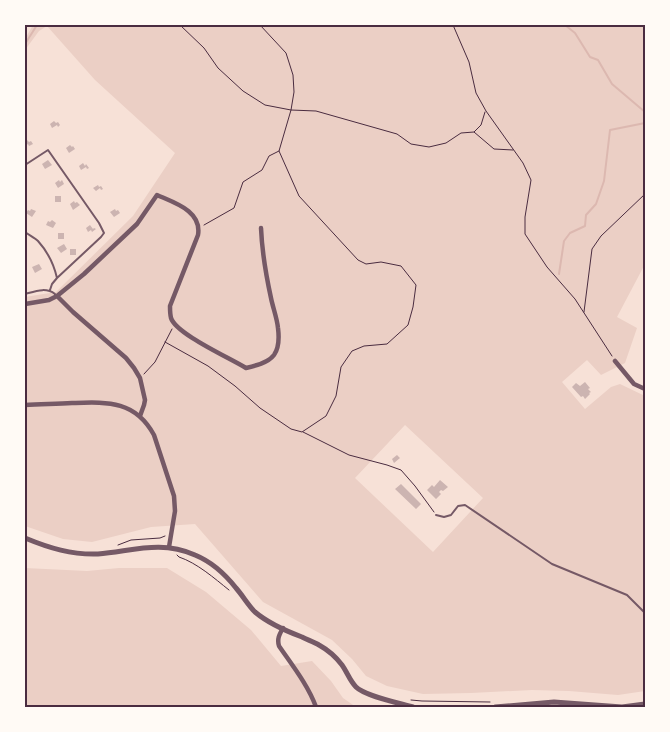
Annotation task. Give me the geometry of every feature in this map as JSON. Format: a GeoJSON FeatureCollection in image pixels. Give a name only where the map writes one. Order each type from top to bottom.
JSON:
{"type":"FeatureCollection","features":[{"type":"Feature","properties":{"kind":"street"},"geometry":{"type":"LineString","coordinates":[[25,304],[49,300],[84,274],[137,224],[157,195],[190,212],[196,218],[199,228],[198,236],[170,306],[174,324],[191,337],[246,368],[255,366],[266,362],[274,355],[278,346],[278,328],[266,277],[261,228]]}},
{"type":"Feature","properties":{"kind":"street"},"geometry":{"type":"LineString","coordinates":[[56,296],[126,358],[134,368],[140,378],[145,400],[140,416]]}},
{"type":"Feature","properties":{"kind":"street"},"geometry":{"type":"LineString","coordinates":[[615,361],[634,384],[645,389]]}},
{"type":"Feature","properties":{"kind":"street"},"geometry":{"type":"LineString","coordinates":[[25,405],[111,404],[121,406],[140,416],[154,435],[174,496],[176,511],[169,547]]}},
{"type":"Feature","properties":{"kind":"street"},"geometry":{"type":"LineString","coordinates":[[25,538],[53,549],[85,554],[99,554],[145,547],[169,547],[196,555],[229,579],[254,610],[271,623],[319,644],[330,652],[342,665],[353,684],[361,691],[413,707]]}},
{"type":"Feature","properties":{"kind":"street"},"geometry":{"type":"LineString","coordinates":[[282,628],[278,642],[316,707]]}},
{"type":"Feature","properties":{"kind":"street"},"geometry":{"type":"LineString","coordinates":[[494,705],[554,702],[622,707],[645,704]]}},
{"type":"Feature","properties":{"kind":"lane"},"geometry":{"type":"LineString","coordinates":[[25,166],[48,150],[99,222],[104,233],[57,278],[50,290]]}},
{"type":"Feature","properties":{"kind":"lane"},"geometry":{"type":"LineString","coordinates":[[25,232],[37,240],[56,271],[57,278]]}},
{"type":"Feature","properties":{"kind":"lane"},"geometry":{"type":"LineString","coordinates":[[25,294],[50,290],[56,296]]}},
{"type":"Feature","properties":{"kind":"lane"},"geometry":{"type":"LineString","coordinates":[[436,515],[451,515],[458,506],[465,505],[552,564],[626,594],[645,613]]}},
{"type":"Feature","properties":{"kind":"path"},"geometry":{"type":"LineString","coordinates":[[180,25],[204,48],[218,68],[243,91],[265,105],[291,110],[316,111],[397,134],[412,144],[429,147],[446,143],[460,133],[474,132],[494,149],[513,150]]}},
{"type":"Feature","properties":{"kind":"path"},"geometry":{"type":"LineString","coordinates":[[260,25],[286,53],[292,75],[294,92],[291,110],[279,151],[299,196],[358,260],[366,264],[381,262],[401,266],[416,285],[408,325],[387,344],[364,346],[352,351],[341,368],[336,396],[326,416],[302,432]]}},
{"type":"Feature","properties":{"kind":"path"},"geometry":{"type":"LineString","coordinates":[[454,25],[470,62],[476,93],[486,111],[523,163],[531,180],[525,218],[525,234],[547,267],[576,299],[615,361]]}},
{"type":"Feature","properties":{"kind":"path"},"geometry":{"type":"LineString","coordinates":[[474,132],[480,125],[486,111]]}},
{"type":"Feature","properties":{"kind":"path"},"geometry":{"type":"LineString","coordinates":[[199,228],[234,208],[243,182],[262,170],[269,156],[279,151]]}},
{"type":"Feature","properties":{"kind":"path"},"geometry":{"type":"LineString","coordinates":[[584,312],[592,249],[601,236],[645,194]]}},
{"type":"Feature","properties":{"kind":"path"},"geometry":{"type":"LineString","coordinates":[[140,378],[155,362],[174,324]]}},
{"type":"Feature","properties":{"kind":"path"},"geometry":{"type":"LineString","coordinates":[[165,342],[208,366],[260,408],[291,429],[302,432],[349,455],[401,470],[436,515]]}},
{"type":"Feature","properties":{"kind":"path"},"geometry":{"type":"LineString","coordinates":[[116,546],[131,540],[160,538],[167,534]]}},
{"type":"Feature","properties":{"kind":"path"},"geometry":{"type":"LineString","coordinates":[[179,550],[177,556],[179,558],[196,565],[230,590]]}},
{"type":"Feature","properties":{"kind":"path"},"geometry":{"type":"LineString","coordinates":[[405,699],[494,705]]}},
{"type":"Feature","properties":{"kind":"shaded area"},"geometry":{"type":"Polygon","coordinates":[[[33,25],[645,25],[645,264],[617,317],[637,328],[625,363],[601,375],[587,360],[562,382],[585,409],[611,387],[620,384],[645,396],[645,691],[618,695],[532,690],[423,694],[387,686],[366,676],[332,640],[263,602],[195,524],[151,527],[92,542],[63,539],[25,526],[25,297],[56,292],[133,216],[175,153],[95,80],[47,26],[39,31],[25,50],[25,39],[33,25]],[[405,425],[355,478],[433,552],[483,498],[405,425]]]}},
{"type":"Feature","properties":{"kind":"shaded area"},"geometry":{"type":"Polygon","coordinates":[[[25,568],[87,571],[119,568],[167,568],[206,592],[251,630],[281,666],[312,661],[331,681],[343,698],[356,707],[25,707],[25,568]]]}},
{"type":"Feature","properties":{"kind":"building"},"geometry":{"type":"Polygon","coordinates":[[[54,121],[60,125],[52,128],[50,124],[54,121]]]}},
{"type":"Feature","properties":{"kind":"building"},"geometry":{"type":"Polygon","coordinates":[[[27,140],[33,144],[25,146],[25,141],[27,140]]]}},
{"type":"Feature","properties":{"kind":"building"},"geometry":{"type":"Polygon","coordinates":[[[70,145],[75,149],[69,153],[66,148],[70,145]]]}},
{"type":"Feature","properties":{"kind":"building"},"geometry":{"type":"Polygon","coordinates":[[[48,160],[52,165],[45,169],[42,164],[48,160]]]}},
{"type":"Feature","properties":{"kind":"building"},"geometry":{"type":"Polygon","coordinates":[[[83,163],[89,168],[87,169],[86,167],[81,170],[79,166],[83,163]]]}},
{"type":"Feature","properties":{"kind":"building"},"geometry":{"type":"Polygon","coordinates":[[[59,180],[60,182],[62,180],[64,184],[58,188],[55,183],[59,180]]]}},
{"type":"Feature","properties":{"kind":"building"},"geometry":{"type":"Polygon","coordinates":[[[98,185],[103,189],[101,190],[100,188],[96,191],[93,188],[98,185]]]}},
{"type":"Feature","properties":{"kind":"building"},"geometry":{"type":"Polygon","coordinates":[[[55,196],[61,196],[61,202],[55,202],[55,196]]]}},
{"type":"Feature","properties":{"kind":"building"},"geometry":{"type":"Polygon","coordinates":[[[74,201],[80,205],[73,210],[70,204],[74,201]]]}},
{"type":"Feature","properties":{"kind":"building"},"geometry":{"type":"Polygon","coordinates":[[[31,209],[36,211],[32,217],[26,213],[31,209]]]}},
{"type":"Feature","properties":{"kind":"building"},"geometry":{"type":"Polygon","coordinates":[[[115,209],[120,213],[114,217],[110,212],[115,209]]]}},
{"type":"Feature","properties":{"kind":"building"},"geometry":{"type":"Polygon","coordinates":[[[52,220],[56,223],[53,228],[46,225],[48,221],[52,220]]]}},
{"type":"Feature","properties":{"kind":"building"},"geometry":{"type":"Polygon","coordinates":[[[90,225],[93,229],[96,229],[88,232],[86,228],[90,225]]]}},
{"type":"Feature","properties":{"kind":"building"},"geometry":{"type":"Polygon","coordinates":[[[58,233],[64,233],[64,239],[58,239],[58,233]]]}},
{"type":"Feature","properties":{"kind":"building"},"geometry":{"type":"Polygon","coordinates":[[[64,244],[67,249],[61,253],[57,248],[64,244]]]}},
{"type":"Feature","properties":{"kind":"building"},"geometry":{"type":"Polygon","coordinates":[[[70,249],[76,249],[76,255],[70,255],[70,249]]]}},
{"type":"Feature","properties":{"kind":"building"},"geometry":{"type":"Polygon","coordinates":[[[39,264],[42,269],[35,273],[32,267],[39,264]]]}},
{"type":"Feature","properties":{"kind":"building"},"geometry":{"type":"Polygon","coordinates":[[[585,382],[591,392],[585,399],[572,387],[576,383],[580,386],[585,382]]]}},
{"type":"Feature","properties":{"kind":"building"},"geometry":{"type":"Polygon","coordinates":[[[397,455],[400,458],[394,463],[392,459],[397,455]]]}},
{"type":"Feature","properties":{"kind":"building"},"geometry":{"type":"Polygon","coordinates":[[[440,480],[448,487],[439,492],[441,494],[436,499],[427,490],[432,485],[434,487],[440,480]]]}},
{"type":"Feature","properties":{"kind":"building"},"geometry":{"type":"Polygon","coordinates":[[[401,484],[421,504],[416,509],[395,489],[401,484]]]}},
{"type":"Feature","properties":{"kind":"waterway"},"geometry":{"type":"LineString","coordinates":[[25,44],[37,25]]}},
{"type":"Feature","properties":{"kind":"waterway"},"geometry":{"type":"LineString","coordinates":[[565,25],[575,33],[590,57],[598,60],[612,84],[645,112]]}},
{"type":"Feature","properties":{"kind":"waterway"},"geometry":{"type":"LineString","coordinates":[[559,274],[564,241],[570,233],[585,226],[586,215],[596,204],[604,181],[610,130],[645,123]]}}]}
